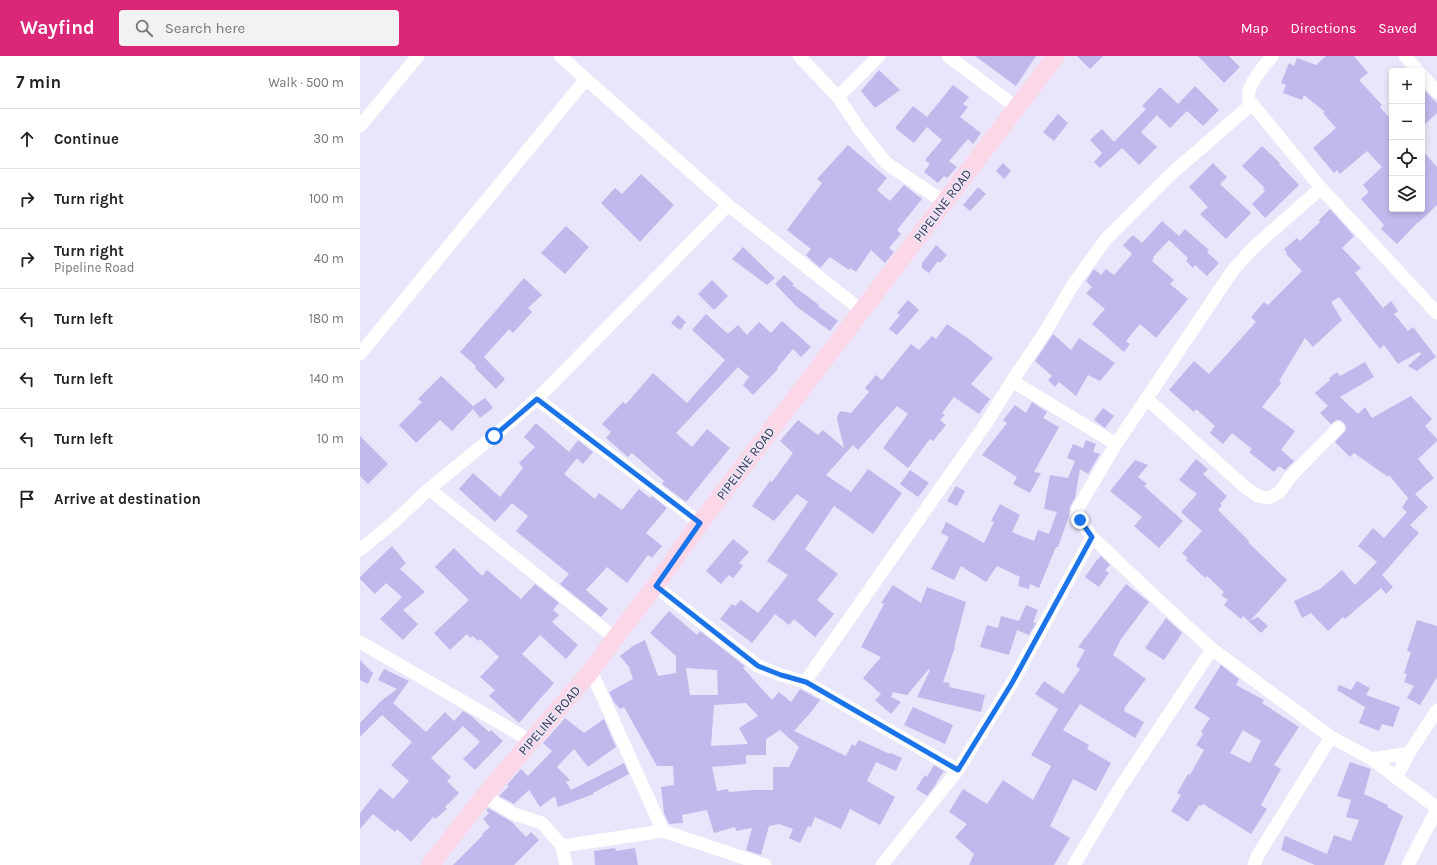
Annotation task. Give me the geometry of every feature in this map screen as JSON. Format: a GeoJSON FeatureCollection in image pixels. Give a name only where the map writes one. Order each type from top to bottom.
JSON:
{"type":"FeatureCollection","features":[{"type":"Feature","properties":{"kind":"street"},"geometry":{"type":"LineString","coordinates":[[360,126],[418,56]]}},
{"type":"Feature","properties":{"kind":"street"},"geometry":{"type":"LineString","coordinates":[[560,56],[728,205],[861,310]]}},
{"type":"Feature","properties":{"kind":"street"},"geometry":{"type":"LineString","coordinates":[[799,56],[838,97],[860,130],[886,163],[944,202]]}},
{"type":"Feature","properties":{"kind":"street"},"geometry":{"type":"LineString","coordinates":[[838,97],[879,56]]}},
{"type":"Feature","properties":{"kind":"street"},"geometry":{"type":"LineString","coordinates":[[948,56],[1016,106]]}},
{"type":"Feature","properties":{"kind":"street","name":"PIPELINE ROAD"},"geometry":{"type":"LineString","coordinates":[[430,865],[484,796],[592,671],[615,638],[656,586],[700,523],[1016,106],[1056,56]]}},
{"type":"Feature","properties":{"kind":"street"},"geometry":{"type":"LineString","coordinates":[[1272,56],[1251,86],[1248,92],[1248,98],[1321,188],[1437,313]]}},
{"type":"Feature","properties":{"kind":"street"},"geometry":{"type":"LineString","coordinates":[[1405,56],[1415,68]]}},
{"type":"Feature","properties":{"kind":"street"},"geometry":{"type":"LineString","coordinates":[[1425,78],[1437,92]]}},
{"type":"Feature","properties":{"kind":"street"},"geometry":{"type":"LineString","coordinates":[[360,354],[586,79]]}},
{"type":"Feature","properties":{"kind":"street"},"geometry":{"type":"LineString","coordinates":[[806,682],[987,422],[1012,381],[1047,329],[1072,286],[1106,240],[1171,174],[1252,104]]}},
{"type":"Feature","properties":{"kind":"street"},"geometry":{"type":"LineString","coordinates":[[1321,188],[1254,248],[1233,270],[1116,444],[1078,508],[1077,515],[1092,537],[1212,649],[1331,737],[1372,759],[1437,808],[1408,865]]}},
{"type":"Feature","properties":{"kind":"street"},"geometry":{"type":"LineString","coordinates":[[360,550],[394,522],[429,489],[537,399],[728,205]]}},
{"type":"Feature","properties":{"kind":"street"},"geometry":{"type":"LineString","coordinates":[[1012,381],[1116,444]]}},
{"type":"Feature","properties":{"kind":"street"},"geometry":{"type":"LineString","coordinates":[[537,399],[700,523]]}},
{"type":"Feature","properties":{"kind":"street"},"geometry":{"type":"LineString","coordinates":[[1146,399],[1246,488],[1258,496],[1268,498],[1280,492],[1290,477],[1338,428]]}},
{"type":"Feature","properties":{"kind":"street"},"geometry":{"type":"LineString","coordinates":[[429,489],[615,638]]}},
{"type":"Feature","properties":{"kind":"street"},"geometry":{"type":"LineString","coordinates":[[883,865],[958,770],[1012,683],[1092,537]]}},
{"type":"Feature","properties":{"kind":"street"},"geometry":{"type":"LineString","coordinates":[[656,586],[758,666],[781,675],[806,682],[958,770]]}},
{"type":"Feature","properties":{"kind":"street"},"geometry":{"type":"LineString","coordinates":[[360,642],[531,742]]}},
{"type":"Feature","properties":{"kind":"street"},"geometry":{"type":"LineString","coordinates":[[1074,865],[1118,791],[1212,649]]}},
{"type":"Feature","properties":{"kind":"street"},"geometry":{"type":"LineString","coordinates":[[592,671],[663,831]]}},
{"type":"Feature","properties":{"kind":"street"},"geometry":{"type":"LineString","coordinates":[[1396,778],[1408,753],[1437,710]]}},
{"type":"Feature","properties":{"kind":"street"},"geometry":{"type":"LineString","coordinates":[[1254,865],[1258,855],[1331,737]]}},
{"type":"Feature","properties":{"kind":"street"},"geometry":{"type":"LineString","coordinates":[[1372,759],[1408,753]]}},
{"type":"Feature","properties":{"kind":"street"},"geometry":{"type":"LineString","coordinates":[[484,796],[514,814],[542,823],[562,846],[566,865]]}},
{"type":"Feature","properties":{"kind":"street"},"geometry":{"type":"LineString","coordinates":[[562,846],[663,831],[765,865]]}},
{"type":"Feature","properties":{"kind":"building"},"geometry":{"type":"Polygon","coordinates":[[[975,56],[1036,56],[1016,86],[975,56]]]}},
{"type":"Feature","properties":{"kind":"building"},"geometry":{"type":"Polygon","coordinates":[[[1077,56],[1103,56],[1090,69],[1077,56]]]}},
{"type":"Feature","properties":{"kind":"building"},"geometry":{"type":"Polygon","coordinates":[[[1198,56],[1229,56],[1240,67],[1224,83],[1198,56]]]}},
{"type":"Feature","properties":{"kind":"building"},"geometry":{"type":"Polygon","coordinates":[[[1326,56],[1354,56],[1368,73],[1359,80],[1382,105],[1380,107],[1389,118],[1389,212],[1425,212],[1425,153],[1437,167],[1437,205],[1397,244],[1381,229],[1384,225],[1361,199],[1369,192],[1363,185],[1382,167],[1367,151],[1340,174],[1337,170],[1334,173],[1313,148],[1336,128],[1323,113],[1325,112],[1304,95],[1302,100],[1283,93],[1286,85],[1281,83],[1289,63],[1294,66],[1297,58],[1316,65],[1326,56]]]}},
{"type":"Feature","properties":{"kind":"building"},"geometry":{"type":"Polygon","coordinates":[[[879,70],[900,90],[875,108],[861,91],[879,70]]]}},
{"type":"Feature","properties":{"kind":"building"},"geometry":{"type":"Polygon","coordinates":[[[953,85],[969,97],[963,104],[968,107],[960,117],[981,133],[973,144],[968,139],[949,161],[957,167],[947,178],[944,176],[938,183],[924,172],[930,164],[925,160],[942,140],[927,127],[914,143],[895,128],[913,106],[927,117],[953,85]]]}},
{"type":"Feature","properties":{"kind":"building"},"geometry":{"type":"Polygon","coordinates":[[[1195,86],[1219,110],[1203,126],[1187,111],[1170,128],[1157,115],[1141,132],[1157,147],[1139,165],[1122,148],[1100,168],[1094,162],[1102,153],[1090,140],[1102,129],[1114,142],[1146,109],[1142,106],[1160,87],[1178,104],[1195,86]]]}},
{"type":"Feature","properties":{"kind":"building"},"geometry":{"type":"Polygon","coordinates":[[[1425,91],[1437,103],[1437,113],[1425,124],[1425,91]]]}},
{"type":"Feature","properties":{"kind":"building"},"geometry":{"type":"Polygon","coordinates":[[[1058,114],[1068,123],[1054,141],[1043,132],[1058,114]]]}},
{"type":"Feature","properties":{"kind":"building"},"geometry":{"type":"Polygon","coordinates":[[[848,145],[887,178],[877,190],[890,201],[904,185],[922,199],[897,230],[901,234],[889,248],[894,252],[885,263],[871,250],[856,272],[850,268],[849,270],[830,257],[820,268],[806,255],[811,249],[787,230],[822,183],[817,179],[848,145]]]}},
{"type":"Feature","properties":{"kind":"building"},"geometry":{"type":"Polygon","coordinates":[[[1262,146],[1280,163],[1279,164],[1299,185],[1265,218],[1252,204],[1265,191],[1263,188],[1264,187],[1242,166],[1262,146]]]}},
{"type":"Feature","properties":{"kind":"building"},"geometry":{"type":"Polygon","coordinates":[[[1003,163],[1011,171],[1004,179],[996,171],[1003,163]]]}},
{"type":"Feature","properties":{"kind":"building"},"geometry":{"type":"Polygon","coordinates":[[[1213,163],[1227,177],[1220,184],[1251,213],[1226,239],[1200,214],[1208,207],[1189,187],[1213,163]]]}},
{"type":"Feature","properties":{"kind":"building"},"geometry":{"type":"Polygon","coordinates":[[[641,174],[674,205],[640,242],[601,203],[615,188],[622,194],[641,174]]]}},
{"type":"Feature","properties":{"kind":"building"},"geometry":{"type":"Polygon","coordinates":[[[978,187],[986,194],[970,211],[963,205],[978,187]]]}},
{"type":"Feature","properties":{"kind":"building"},"geometry":{"type":"Polygon","coordinates":[[[1330,209],[1354,236],[1342,248],[1361,268],[1355,273],[1383,308],[1391,301],[1398,311],[1394,314],[1408,331],[1413,327],[1436,357],[1417,371],[1408,366],[1421,354],[1419,352],[1398,364],[1384,345],[1380,349],[1339,297],[1331,302],[1342,320],[1313,347],[1305,338],[1279,381],[1281,383],[1262,407],[1295,431],[1281,450],[1294,461],[1285,470],[1279,466],[1274,472],[1249,452],[1252,449],[1232,433],[1223,444],[1210,433],[1215,426],[1196,409],[1194,412],[1169,390],[1194,361],[1209,374],[1256,322],[1251,317],[1264,302],[1268,305],[1302,271],[1286,254],[1287,253],[1284,249],[1297,238],[1300,241],[1320,222],[1319,220],[1330,209]]]}},
{"type":"Feature","properties":{"kind":"building"},"geometry":{"type":"Polygon","coordinates":[[[1162,221],[1179,236],[1185,229],[1209,250],[1207,252],[1219,263],[1207,276],[1195,265],[1193,268],[1186,261],[1188,258],[1169,240],[1153,257],[1154,258],[1152,261],[1174,280],[1170,284],[1188,299],[1156,338],[1140,324],[1126,341],[1130,344],[1124,352],[1092,324],[1105,309],[1086,293],[1092,287],[1086,281],[1094,269],[1101,275],[1106,269],[1114,275],[1132,254],[1123,245],[1133,235],[1142,243],[1162,221]]]}},
{"type":"Feature","properties":{"kind":"building"},"geometry":{"type":"Polygon","coordinates":[[[566,226],[589,247],[565,274],[541,253],[566,226]]]}},
{"type":"Feature","properties":{"kind":"building"},"geometry":{"type":"Polygon","coordinates":[[[936,245],[947,255],[940,263],[938,261],[929,273],[922,268],[922,263],[936,245]]]}},
{"type":"Feature","properties":{"kind":"building"},"geometry":{"type":"Polygon","coordinates":[[[743,247],[775,278],[767,285],[732,259],[743,247]]]}},
{"type":"Feature","properties":{"kind":"building"},"geometry":{"type":"Polygon","coordinates":[[[784,275],[794,284],[792,285],[838,321],[830,331],[797,307],[775,284],[784,275]]]}},
{"type":"Feature","properties":{"kind":"building"},"geometry":{"type":"Polygon","coordinates":[[[524,278],[542,295],[528,308],[532,312],[513,333],[509,329],[484,357],[505,379],[496,389],[475,368],[476,366],[460,352],[524,278]]]}},
{"type":"Feature","properties":{"kind":"building"},"geometry":{"type":"Polygon","coordinates":[[[712,280],[728,296],[714,310],[698,294],[712,280]]]}},
{"type":"Feature","properties":{"kind":"building"},"geometry":{"type":"Polygon","coordinates":[[[908,300],[919,310],[897,335],[889,329],[900,315],[897,313],[908,300]]]}},
{"type":"Feature","properties":{"kind":"building"},"geometry":{"type":"Polygon","coordinates":[[[706,314],[728,334],[738,325],[747,335],[759,322],[771,333],[782,321],[811,347],[801,357],[793,349],[777,368],[778,369],[753,395],[743,385],[749,377],[738,367],[676,433],[692,447],[707,429],[730,448],[686,502],[662,484],[664,481],[632,453],[628,457],[606,438],[611,432],[602,424],[623,402],[626,404],[653,373],[687,403],[725,360],[692,330],[706,314]]]}},
{"type":"Feature","properties":{"kind":"building"},"geometry":{"type":"Polygon","coordinates":[[[678,315],[686,322],[680,330],[671,323],[678,315]]]}},
{"type":"Feature","properties":{"kind":"building"},"geometry":{"type":"Polygon","coordinates":[[[947,324],[993,358],[971,384],[990,399],[979,414],[954,397],[942,413],[945,415],[940,420],[946,425],[933,441],[930,439],[908,468],[883,448],[908,414],[897,406],[858,450],[853,445],[826,475],[851,492],[868,469],[902,493],[873,534],[834,506],[805,549],[838,574],[817,600],[834,614],[815,637],[794,619],[789,625],[775,614],[752,643],[720,619],[732,604],[735,606],[741,600],[758,613],[788,575],[767,561],[808,502],[797,494],[774,521],[752,506],[793,453],[780,441],[798,420],[818,435],[823,430],[844,448],[837,419],[838,414],[841,411],[851,413],[869,392],[865,388],[876,375],[882,380],[911,344],[919,350],[932,336],[936,339],[947,324]]]}},
{"type":"Feature","properties":{"kind":"building"},"geometry":{"type":"Polygon","coordinates":[[[1053,334],[1071,350],[1079,338],[1115,363],[1100,381],[1088,375],[1076,396],[1059,382],[1055,387],[1048,380],[1052,376],[1035,361],[1053,334]]]}},
{"type":"Feature","properties":{"kind":"building"},"geometry":{"type":"Polygon","coordinates":[[[1365,362],[1374,377],[1340,397],[1358,414],[1365,407],[1372,418],[1411,396],[1432,419],[1425,426],[1437,439],[1437,441],[1418,459],[1434,478],[1415,494],[1428,507],[1410,525],[1419,533],[1382,575],[1393,587],[1386,594],[1381,588],[1345,619],[1343,617],[1328,631],[1311,613],[1302,618],[1294,601],[1320,589],[1342,570],[1355,585],[1377,562],[1358,546],[1373,528],[1384,538],[1407,512],[1402,508],[1408,498],[1389,475],[1388,477],[1354,453],[1350,457],[1335,442],[1346,430],[1344,423],[1340,420],[1336,420],[1331,424],[1320,413],[1328,406],[1315,393],[1337,372],[1340,376],[1365,362]]]}},
{"type":"Feature","properties":{"kind":"building"},"geometry":{"type":"Polygon","coordinates":[[[441,376],[473,406],[485,398],[493,408],[480,418],[473,409],[452,431],[440,420],[416,443],[399,425],[422,402],[418,399],[441,376]]]}},
{"type":"Feature","properties":{"kind":"building"},"geometry":{"type":"Polygon","coordinates":[[[1032,402],[1047,412],[1043,418],[1059,427],[1034,472],[1041,473],[1030,493],[1013,484],[1017,477],[982,455],[1007,423],[1003,420],[1015,405],[1026,413],[1032,402]]]}},
{"type":"Feature","properties":{"kind":"building"},"geometry":{"type":"Polygon","coordinates":[[[1103,408],[1114,416],[1105,428],[1094,420],[1103,408]]]}},
{"type":"Feature","properties":{"kind":"building"},"geometry":{"type":"Polygon","coordinates":[[[536,423],[569,452],[578,440],[593,452],[583,464],[577,458],[564,474],[595,499],[599,493],[622,510],[639,489],[650,498],[652,496],[667,508],[646,533],[662,546],[652,558],[648,555],[627,583],[607,567],[586,590],[608,609],[601,617],[560,584],[569,574],[516,531],[528,516],[512,503],[495,522],[459,489],[473,473],[500,497],[523,468],[519,463],[535,447],[524,437],[536,423]]]}},
{"type":"Feature","properties":{"kind":"building"},"geometry":{"type":"Polygon","coordinates":[[[360,436],[388,464],[368,484],[360,476],[360,436]]]}},
{"type":"Feature","properties":{"kind":"building"},"geometry":{"type":"Polygon","coordinates":[[[1086,440],[1096,444],[1093,452],[1100,454],[1088,474],[1080,469],[1075,498],[1070,507],[1069,516],[1058,547],[1056,547],[1039,588],[1030,584],[1029,589],[1018,586],[1020,577],[997,566],[986,582],[961,566],[954,580],[931,569],[949,537],[941,533],[946,522],[984,543],[994,522],[991,521],[1000,504],[1020,515],[1012,532],[1034,541],[1038,530],[1049,534],[1057,512],[1044,509],[1050,475],[1068,478],[1075,461],[1067,458],[1073,444],[1083,448],[1086,440]]]}},
{"type":"Feature","properties":{"kind":"building"},"geometry":{"type":"Polygon","coordinates":[[[1196,459],[1208,469],[1203,474],[1227,496],[1220,504],[1222,505],[1218,510],[1287,580],[1250,621],[1258,617],[1268,626],[1261,633],[1243,616],[1241,619],[1224,605],[1228,600],[1221,595],[1224,592],[1207,576],[1205,578],[1186,560],[1188,558],[1182,553],[1202,531],[1181,512],[1197,494],[1179,480],[1196,459]]]}},
{"type":"Feature","properties":{"kind":"building"},"geometry":{"type":"Polygon","coordinates":[[[1135,460],[1148,465],[1138,477],[1147,484],[1144,486],[1183,521],[1159,548],[1134,526],[1142,517],[1110,491],[1135,460]]]}},
{"type":"Feature","properties":{"kind":"building"},"geometry":{"type":"Polygon","coordinates":[[[910,470],[929,483],[918,497],[900,484],[910,470]]]}},
{"type":"Feature","properties":{"kind":"building"},"geometry":{"type":"Polygon","coordinates":[[[956,486],[965,491],[957,506],[947,501],[956,486]]]}},
{"type":"Feature","properties":{"kind":"building"},"geometry":{"type":"Polygon","coordinates":[[[733,539],[749,552],[739,563],[743,566],[733,578],[729,575],[721,584],[706,571],[733,539]]]}},
{"type":"Feature","properties":{"kind":"building"},"geometry":{"type":"Polygon","coordinates":[[[392,546],[406,563],[400,569],[425,592],[403,610],[418,624],[403,640],[380,619],[402,597],[386,583],[375,594],[360,579],[360,577],[392,546]]]}},
{"type":"Feature","properties":{"kind":"building"},"geometry":{"type":"Polygon","coordinates":[[[454,548],[482,576],[487,570],[521,599],[535,584],[559,603],[553,610],[559,615],[552,622],[578,645],[566,659],[540,635],[522,654],[554,683],[519,723],[489,696],[495,690],[480,677],[499,657],[480,639],[478,641],[473,636],[470,638],[467,634],[450,650],[434,633],[469,600],[435,567],[454,548]]]}},
{"type":"Feature","properties":{"kind":"building"},"geometry":{"type":"Polygon","coordinates":[[[1101,556],[1110,565],[1105,570],[1109,573],[1099,587],[1085,577],[1101,556]]]}},
{"type":"Feature","properties":{"kind":"building"},"geometry":{"type":"Polygon","coordinates":[[[1126,584],[1149,602],[1121,639],[1113,655],[1146,679],[1125,707],[1124,711],[1144,722],[1135,738],[1080,704],[1063,730],[1089,745],[1087,749],[1111,763],[1096,791],[1073,779],[1050,826],[1070,838],[1054,865],[969,865],[974,854],[955,837],[967,824],[949,812],[963,789],[987,804],[1003,780],[1033,800],[1051,766],[1031,755],[1058,709],[1035,694],[1044,681],[1063,694],[1080,669],[1076,666],[1085,650],[1078,647],[1126,584]]]}},
{"type":"Feature","properties":{"kind":"building"},"geometry":{"type":"Polygon","coordinates":[[[893,585],[921,603],[927,587],[966,602],[955,647],[943,682],[950,683],[949,687],[985,695],[981,712],[917,697],[930,670],[929,669],[907,695],[893,692],[891,697],[901,702],[891,714],[875,700],[881,694],[863,678],[881,657],[861,647],[884,604],[881,603],[893,585]]]}},
{"type":"Feature","properties":{"kind":"building"},"geometry":{"type":"Polygon","coordinates":[[[1026,605],[1038,610],[1033,622],[1036,623],[1029,635],[1017,630],[1009,655],[980,647],[987,625],[998,628],[1001,616],[1019,621],[1026,605]]]}},
{"type":"Feature","properties":{"kind":"building"},"geometry":{"type":"Polygon","coordinates":[[[669,611],[697,635],[700,631],[745,666],[743,668],[772,700],[779,692],[791,702],[800,689],[820,700],[794,731],[846,756],[852,744],[855,746],[859,740],[902,758],[896,771],[876,762],[867,781],[895,797],[880,825],[850,809],[841,829],[815,817],[811,827],[808,826],[800,843],[789,838],[793,829],[779,824],[769,826],[761,855],[746,850],[752,828],[736,831],[735,827],[714,833],[707,810],[682,815],[683,823],[669,824],[664,813],[661,787],[674,785],[673,766],[657,766],[624,707],[620,709],[614,702],[609,692],[633,679],[629,667],[620,656],[633,646],[645,640],[658,676],[676,673],[676,656],[650,633],[669,611]],[[686,668],[690,695],[718,695],[717,670],[686,668]],[[746,703],[714,705],[711,746],[748,744],[739,728],[758,716],[746,703]],[[780,730],[766,739],[766,755],[746,755],[746,764],[712,767],[717,791],[728,789],[729,792],[773,790],[773,767],[789,767],[799,747],[780,730]]]}},
{"type":"Feature","properties":{"kind":"building"},"geometry":{"type":"Polygon","coordinates":[[[1166,618],[1182,633],[1164,660],[1145,648],[1166,618]]]}},
{"type":"Feature","properties":{"kind":"building"},"geometry":{"type":"Polygon","coordinates":[[[1417,620],[1437,626],[1437,677],[1420,705],[1407,698],[1414,686],[1404,682],[1407,674],[1404,673],[1411,652],[1407,651],[1417,620]]]}},
{"type":"Feature","properties":{"kind":"building"},"geometry":{"type":"Polygon","coordinates":[[[360,660],[373,673],[368,684],[360,680],[360,660]]]}},
{"type":"Feature","properties":{"kind":"building"},"geometry":{"type":"Polygon","coordinates":[[[1221,665],[1239,679],[1236,685],[1264,700],[1262,703],[1299,727],[1274,765],[1281,769],[1261,805],[1267,809],[1251,834],[1203,804],[1201,806],[1199,805],[1188,822],[1171,811],[1181,795],[1177,793],[1188,774],[1190,775],[1204,750],[1196,745],[1203,734],[1201,732],[1210,718],[1194,708],[1221,665]],[[1243,730],[1230,753],[1250,763],[1261,741],[1243,730]]]}},
{"type":"Feature","properties":{"kind":"building"},"geometry":{"type":"Polygon","coordinates":[[[384,669],[409,681],[393,703],[426,732],[445,712],[454,721],[463,711],[470,715],[489,732],[491,730],[503,741],[475,770],[463,759],[480,742],[463,726],[431,758],[451,777],[447,781],[459,793],[445,807],[447,809],[435,819],[433,817],[411,842],[397,829],[395,832],[373,814],[360,829],[360,813],[380,788],[393,799],[409,781],[391,765],[412,742],[382,715],[360,737],[360,723],[381,701],[397,689],[378,680],[384,669]]]}},
{"type":"Feature","properties":{"kind":"building"},"geometry":{"type":"Polygon","coordinates":[[[1357,681],[1370,688],[1366,695],[1400,707],[1393,727],[1382,724],[1379,731],[1359,723],[1365,707],[1337,690],[1339,685],[1351,690],[1357,681]]]}},
{"type":"Feature","properties":{"kind":"building"},"geometry":{"type":"Polygon","coordinates":[[[913,707],[953,725],[945,744],[904,725],[913,707]]]}},
{"type":"Feature","properties":{"kind":"building"},"geometry":{"type":"Polygon","coordinates":[[[565,718],[584,733],[604,719],[616,747],[588,767],[574,749],[557,767],[570,780],[566,782],[571,790],[624,763],[629,774],[593,793],[594,794],[558,807],[555,796],[540,807],[529,790],[514,804],[499,796],[509,786],[507,785],[521,769],[528,776],[552,751],[543,743],[565,718]]]}},
{"type":"Feature","properties":{"kind":"building"},"geometry":{"type":"Polygon","coordinates":[[[1350,762],[1371,769],[1364,794],[1388,805],[1387,807],[1403,816],[1384,865],[1315,865],[1281,850],[1285,836],[1327,854],[1334,835],[1351,841],[1359,820],[1346,817],[1351,800],[1337,796],[1350,762]]]}},
{"type":"Feature","properties":{"kind":"building"},"geometry":{"type":"Polygon","coordinates":[[[934,765],[944,771],[927,796],[916,789],[925,775],[927,777],[934,765]]]}},
{"type":"Feature","properties":{"kind":"building"},"geometry":{"type":"Polygon","coordinates":[[[488,808],[512,822],[526,837],[531,832],[539,840],[514,865],[453,865],[490,827],[483,819],[489,813],[486,810],[488,808]]]}},
{"type":"Feature","properties":{"kind":"building"},"geometry":{"type":"Polygon","coordinates":[[[615,848],[616,851],[635,848],[638,865],[595,865],[594,851],[615,848]]]}},
{"type":"Feature","properties":{"kind":"route"},"geometry":{"type":"LineString","coordinates":[[494,436],[537,399],[700,523],[656,586],[758,666],[781,675],[806,682],[958,770],[1012,683],[1092,537],[1080,520]]}}]}
